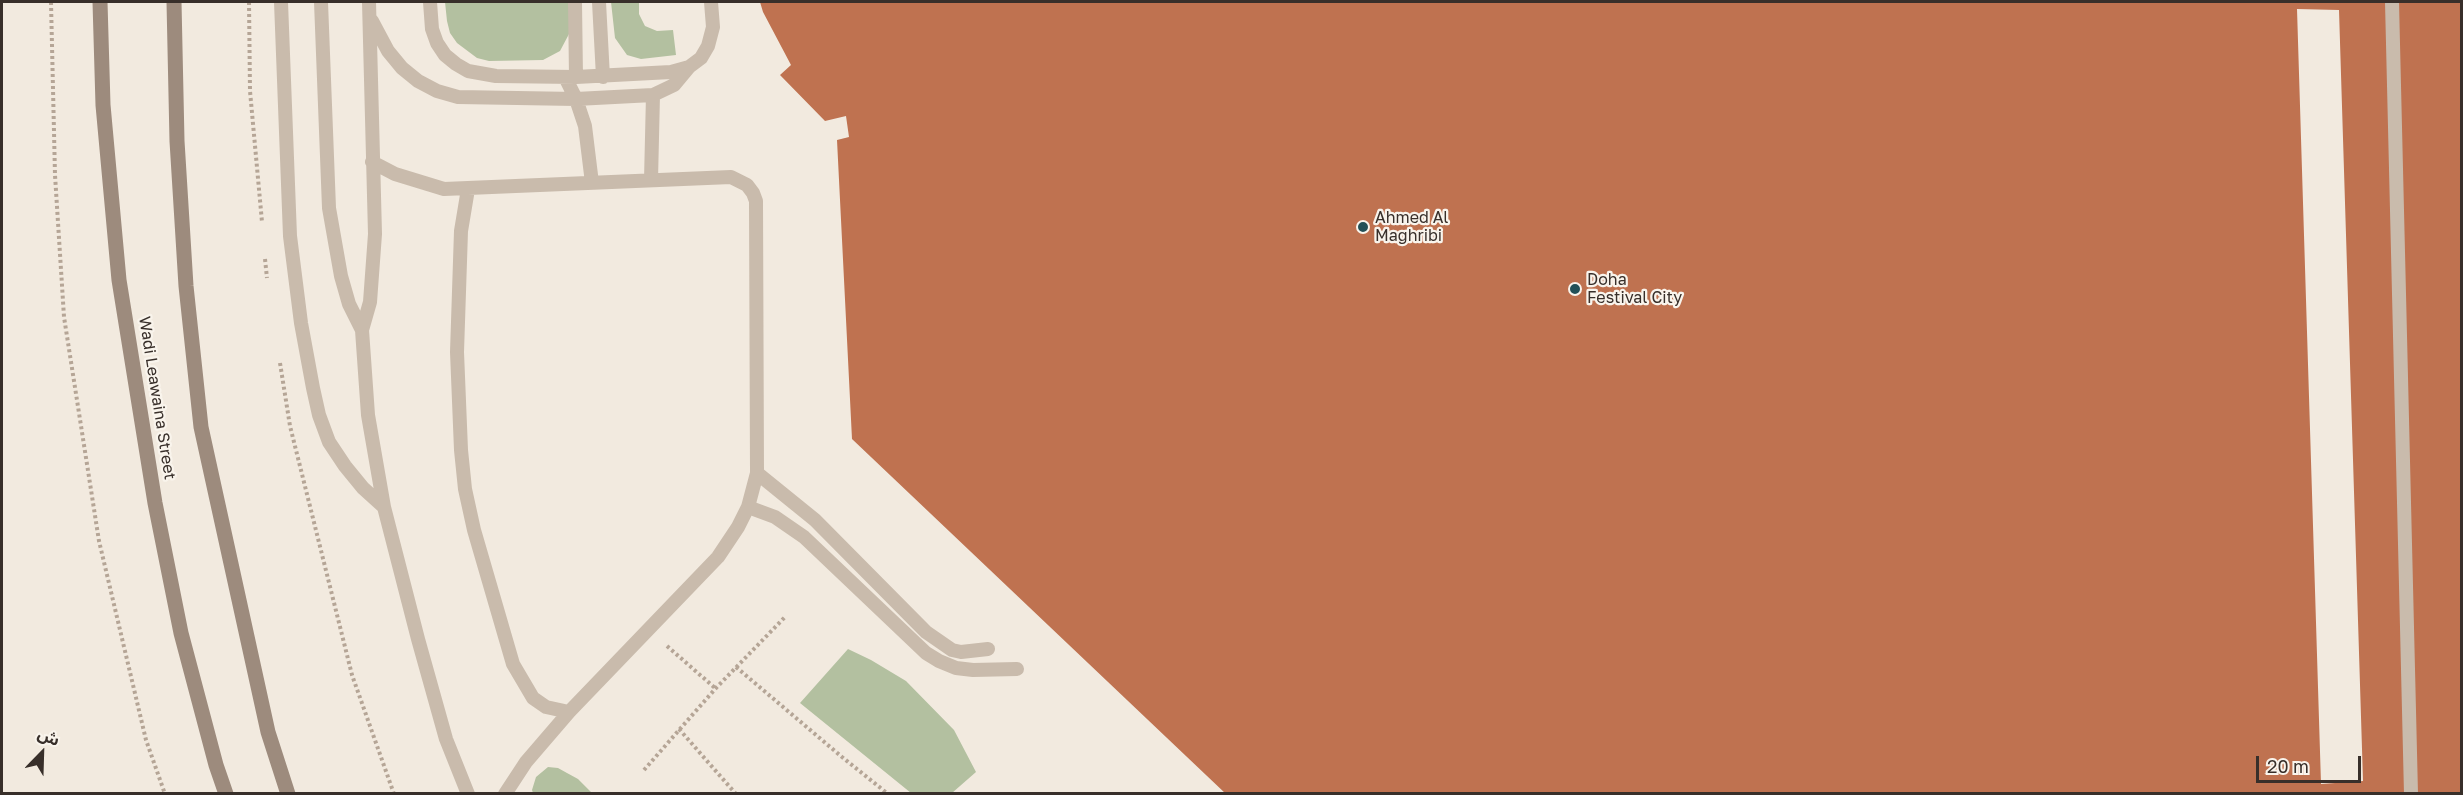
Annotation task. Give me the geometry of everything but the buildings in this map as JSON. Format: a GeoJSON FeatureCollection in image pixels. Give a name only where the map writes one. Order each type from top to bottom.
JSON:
{"type":"FeatureCollection","features":[{"type":"Feature","properties":{"kind":"main road","name":"Wadi Leawaina Street"},"geometry":{"type":"LineString","coordinates":[[100,2],[103,105],[119,280],[155,503],[181,633],[216,765],[226,794]]}},
{"type":"Feature","properties":{"kind":"main road"},"geometry":{"type":"LineString","coordinates":[[174,2],[177,141],[186,286],[201,427],[268,732],[288,794]]}},
{"type":"Feature","properties":{"kind":"lane"},"geometry":{"type":"LineString","coordinates":[[281,2],[290,236],[301,323],[313,388],[319,415],[329,442],[351,473],[384,507]]}},
{"type":"Feature","properties":{"kind":"lane"},"geometry":{"type":"LineString","coordinates":[[321,2],[329,208],[341,276],[349,304],[362,330]]}},
{"type":"Feature","properties":{"kind":"lane"},"geometry":{"type":"LineString","coordinates":[[430,2],[432,29],[445,55],[456,64],[482,75],[603,77],[671,72],[689,67]]}},
{"type":"Feature","properties":{"kind":"lane"},"geometry":{"type":"LineString","coordinates":[[575,2],[571,77],[588,143],[592,183]]}},
{"type":"Feature","properties":{"kind":"lane"},"geometry":{"type":"LineString","coordinates":[[599,2],[603,77]]}},
{"type":"Feature","properties":{"kind":"lane"},"geometry":{"type":"LineString","coordinates":[[370,7],[377,33],[388,51],[402,68],[418,81],[437,91],[458,97],[479,99],[576,99],[653,95],[674,85],[689,67],[701,58],[708,46],[713,27],[711,2]]}},
{"type":"Feature","properties":{"kind":"lane"},"geometry":{"type":"LineString","coordinates":[[2392,2],[2411,794]]}},
{"type":"Feature","properties":{"kind":"lane"},"geometry":{"type":"LineString","coordinates":[[370,7],[375,234],[370,302],[362,330],[368,415],[384,507],[446,739],[468,794]]}},
{"type":"Feature","properties":{"kind":"lane"},"geometry":{"type":"LineString","coordinates":[[651,180],[653,95]]}},
{"type":"Feature","properties":{"kind":"lane"},"geometry":{"type":"LineString","coordinates":[[372,162],[419,183],[444,189],[731,177],[747,185],[756,201],[757,472],[748,507],[718,557],[568,712],[526,762],[505,794]]}},
{"type":"Feature","properties":{"kind":"lane"},"geometry":{"type":"LineString","coordinates":[[468,189],[461,231],[457,352],[465,489],[474,530],[513,664],[533,698],[546,707],[568,712]]}},
{"type":"Feature","properties":{"kind":"lane"},"geometry":{"type":"LineString","coordinates":[[757,472],[815,520],[926,632],[952,650],[961,652],[988,649]]}},
{"type":"Feature","properties":{"kind":"lane"},"geometry":{"type":"LineString","coordinates":[[748,507],[775,517],[804,537],[926,653],[939,661],[956,668],[973,670],[1017,669]]}},
{"type":"Feature","properties":{"kind":"path"},"geometry":{"type":"LineString","coordinates":[[51,2],[55,175],[64,317],[99,541],[146,740],[165,794]]}},
{"type":"Feature","properties":{"kind":"path"},"geometry":{"type":"LineString","coordinates":[[644,770],[716,688],[785,617]]}},
{"type":"Feature","properties":{"kind":"path"},"geometry":{"type":"LineString","coordinates":[[648,630],[716,688]]}},
{"type":"Feature","properties":{"kind":"path"},"geometry":{"type":"LineString","coordinates":[[736,667],[888,794]]}},
{"type":"Feature","properties":{"kind":"path"},"geometry":{"type":"LineString","coordinates":[[679,729],[736,794]]}},
{"type":"Feature","properties":{"kind":"green space"},"geometry":{"type":"Polygon","coordinates":[[[445,2],[569,2],[569,34],[560,51],[543,60],[489,61],[477,58],[457,43],[450,33],[445,2]]]}},
{"type":"Feature","properties":{"kind":"green space"},"geometry":{"type":"Polygon","coordinates":[[[611,2],[639,2],[639,14],[645,26],[657,31],[673,30],[676,55],[641,59],[627,55],[615,38],[611,2]]]}},
{"type":"Feature","properties":{"kind":"green space"},"geometry":{"type":"Polygon","coordinates":[[[848,649],[906,681],[954,730],[976,772],[952,793],[911,793],[800,703],[848,649]]]}},
{"type":"Feature","properties":{"kind":"green space"},"geometry":{"type":"Polygon","coordinates":[[[548,767],[558,768],[578,779],[592,793],[533,793],[536,777],[548,767]]]}},
{"type":"Feature","properties":{"kind":"place","name":"Ahmed Al Maghribi"},"geometry":{"type":"Point","coordinates":[1363,227]}},
{"type":"Feature","properties":{"kind":"place","name":"Doha Festival City"},"geometry":{"type":"Point","coordinates":[1575,289]}}]}
